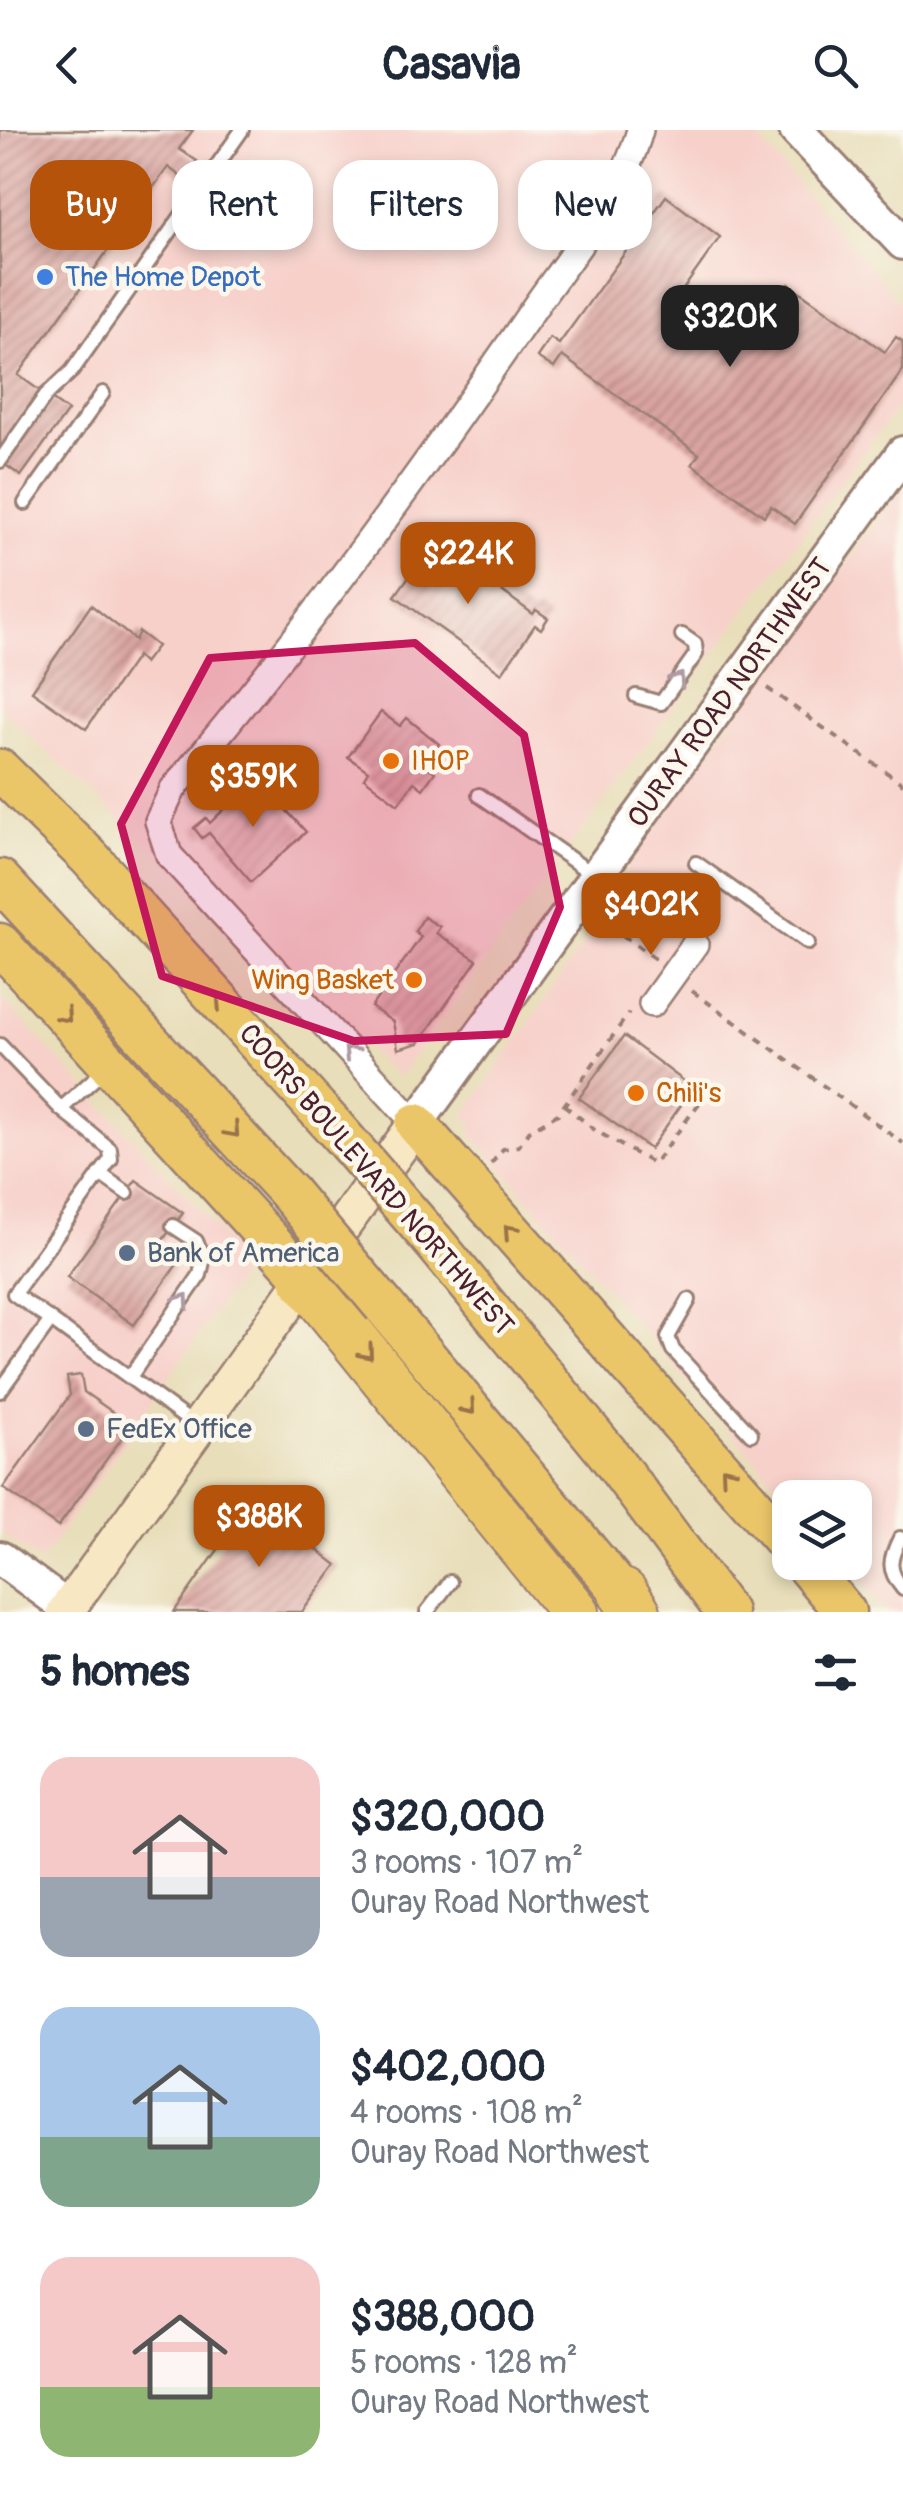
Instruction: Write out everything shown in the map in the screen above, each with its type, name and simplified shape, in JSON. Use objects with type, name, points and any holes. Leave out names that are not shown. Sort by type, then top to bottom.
[{"type":"highway","points":[[304,1278],[575,1612]]},
{"type":"main road","name":"COORS BOULEVARD NORTHWEST","points":[[0,770],[89,857],[434,1242],[606,1451],[726,1612]]},
{"type":"main road","points":[[0,880],[290,1193],[632,1606]]},
{"type":"main road","points":[[0,944],[304,1278]]},
{"type":"main road","name":"OURAY ROAD NORTHWEST","points":[[69,1611],[416,1124]]},
{"type":"main road","points":[[416,1124],[772,1527]]},
{"type":"main road","points":[[606,1451],[755,1612]]},
{"type":"main road","points":[[818,1580],[845,1612]]},
{"type":"street","points":[[416,1124],[169,855],[160,839],[158,821],[173,789],[236,716],[329,596],[499,360],[623,178],[640,130]]},
{"type":"street","points":[[796,130],[903,242]]},
{"type":"street","name":"OURAY ROAD NORTHWEST","points":[[416,1124],[903,453]]},
{"type":"street","points":[[641,1008],[660,969],[695,944]]},
{"type":"street","points":[[0,1558],[69,1611]]},
{"type":"lane","points":[[0,461],[46,395],[72,371],[242,130]]},
{"type":"lane","points":[[24,504],[103,393]]},
{"type":"lane","points":[[636,696],[650,704],[661,703],[696,654],[695,644],[682,635]]},
{"type":"lane","points":[[480,795],[597,877]]},
{"type":"lane","points":[[696,864],[808,943]]},
{"type":"lane","points":[[0,1045],[61,1109],[110,1148],[111,1159],[14,1294]]},
{"type":"lane","points":[[61,1109],[110,1066]]},
{"type":"lane","points":[[100,1174],[127,1193]]},
{"type":"lane","points":[[130,1377],[200,1275],[204,1257],[196,1241],[173,1226]]},
{"type":"lane","points":[[0,1284],[197,1427]]},
{"type":"lane","points":[[689,1300],[668,1337],[674,1350],[751,1434]]},
{"type":"lane","points":[[0,1390],[51,1320]]},
{"type":"lane","points":[[900,1538],[890,1558],[890,1573],[903,1589]]},
{"type":"lane","points":[[427,1612],[450,1582]]},
{"type":"path","points":[[768,688],[903,784]]},
{"type":"path","points":[[610,926],[660,969],[903,1143]]},
{"type":"path","points":[[491,1164],[503,1149],[519,1146],[530,1131],[564,1106],[641,1008]]},
{"type":"path","points":[[564,1106],[596,1131],[654,1164],[709,1090]]},
{"type":"highlighted area","points":[[415,643],[524,735],[560,907],[506,1034],[354,1041],[162,976],[121,824],[210,658]]},
{"type":"shaded area","points":[[0,130],[751,130],[903,306],[903,399],[398,1077],[0,708]]},
{"type":"shaded area","points":[[903,486],[903,1612],[887,1612],[860,1580],[872,1580],[872,1480],[773,1480],[472,1134],[472,1121],[463,1118],[594,929],[641,845]]},
{"type":"shaded area","points":[[0,997],[249,1263],[40,1562],[0,1532]]},
{"type":"building","name":"The Home Depot","points":[[0,130],[193,130],[179,149],[196,160],[172,160],[172,170],[168,167],[152,189],[152,160],[30,160],[30,250],[108,250],[18,375],[68,411],[21,476],[0,461]]},
{"type":"building","points":[[666,196],[720,237],[677,298],[743,345],[789,284],[885,352],[896,337],[903,342],[903,370],[795,524],[771,506],[764,516],[692,464],[699,454],[562,356],[554,368],[537,357],[550,338],[559,344],[627,250],[652,250],[652,215]]},
{"type":"building","points":[[434,541],[533,614],[536,610],[548,618],[541,629],[535,625],[502,673],[395,596]]},
{"type":"building","points":[[91,605],[135,640],[139,632],[157,646],[144,663],[137,656],[86,729],[32,691]]},
{"type":"building","name":"IHOP","points":[[381,712],[400,726],[407,718],[439,744],[425,765],[435,772],[423,789],[414,782],[398,804],[364,778],[368,771],[348,757]]},
{"type":"building","points":[[257,778],[306,832],[251,882],[209,833],[202,838],[194,828],[206,818],[210,823]]},
{"type":"building","points":[[424,917],[440,927],[436,933],[477,960],[419,1043],[398,1049],[393,1022],[371,1007],[421,937],[415,931]]},
{"type":"building","name":"Chili's","points":[[624,1036],[693,1088],[650,1149],[579,1098]]},
{"type":"building","name":"Bank of America","points":[[136,1180],[183,1213],[159,1245],[180,1260],[134,1325],[67,1277]]},
{"type":"building","points":[[81,1375],[84,1392],[131,1425],[58,1527],[3,1488],[70,1395],[67,1377]]},
{"type":"building","points":[[253,1500],[337,1565],[302,1612],[174,1612]]},
{"type":"place","name":"The Home Depot","points":[[45,277]]},
{"type":"place","name":"IHOP","points":[[391,761]]},
{"type":"place","name":"Wing Basket","points":[[414,980]]},
{"type":"place","name":"Chili's","points":[[636,1093]]},
{"type":"place","name":"Bank of America","points":[[127,1253]]},
{"type":"place","name":"FedEx Office","points":[[86,1429]]}]
